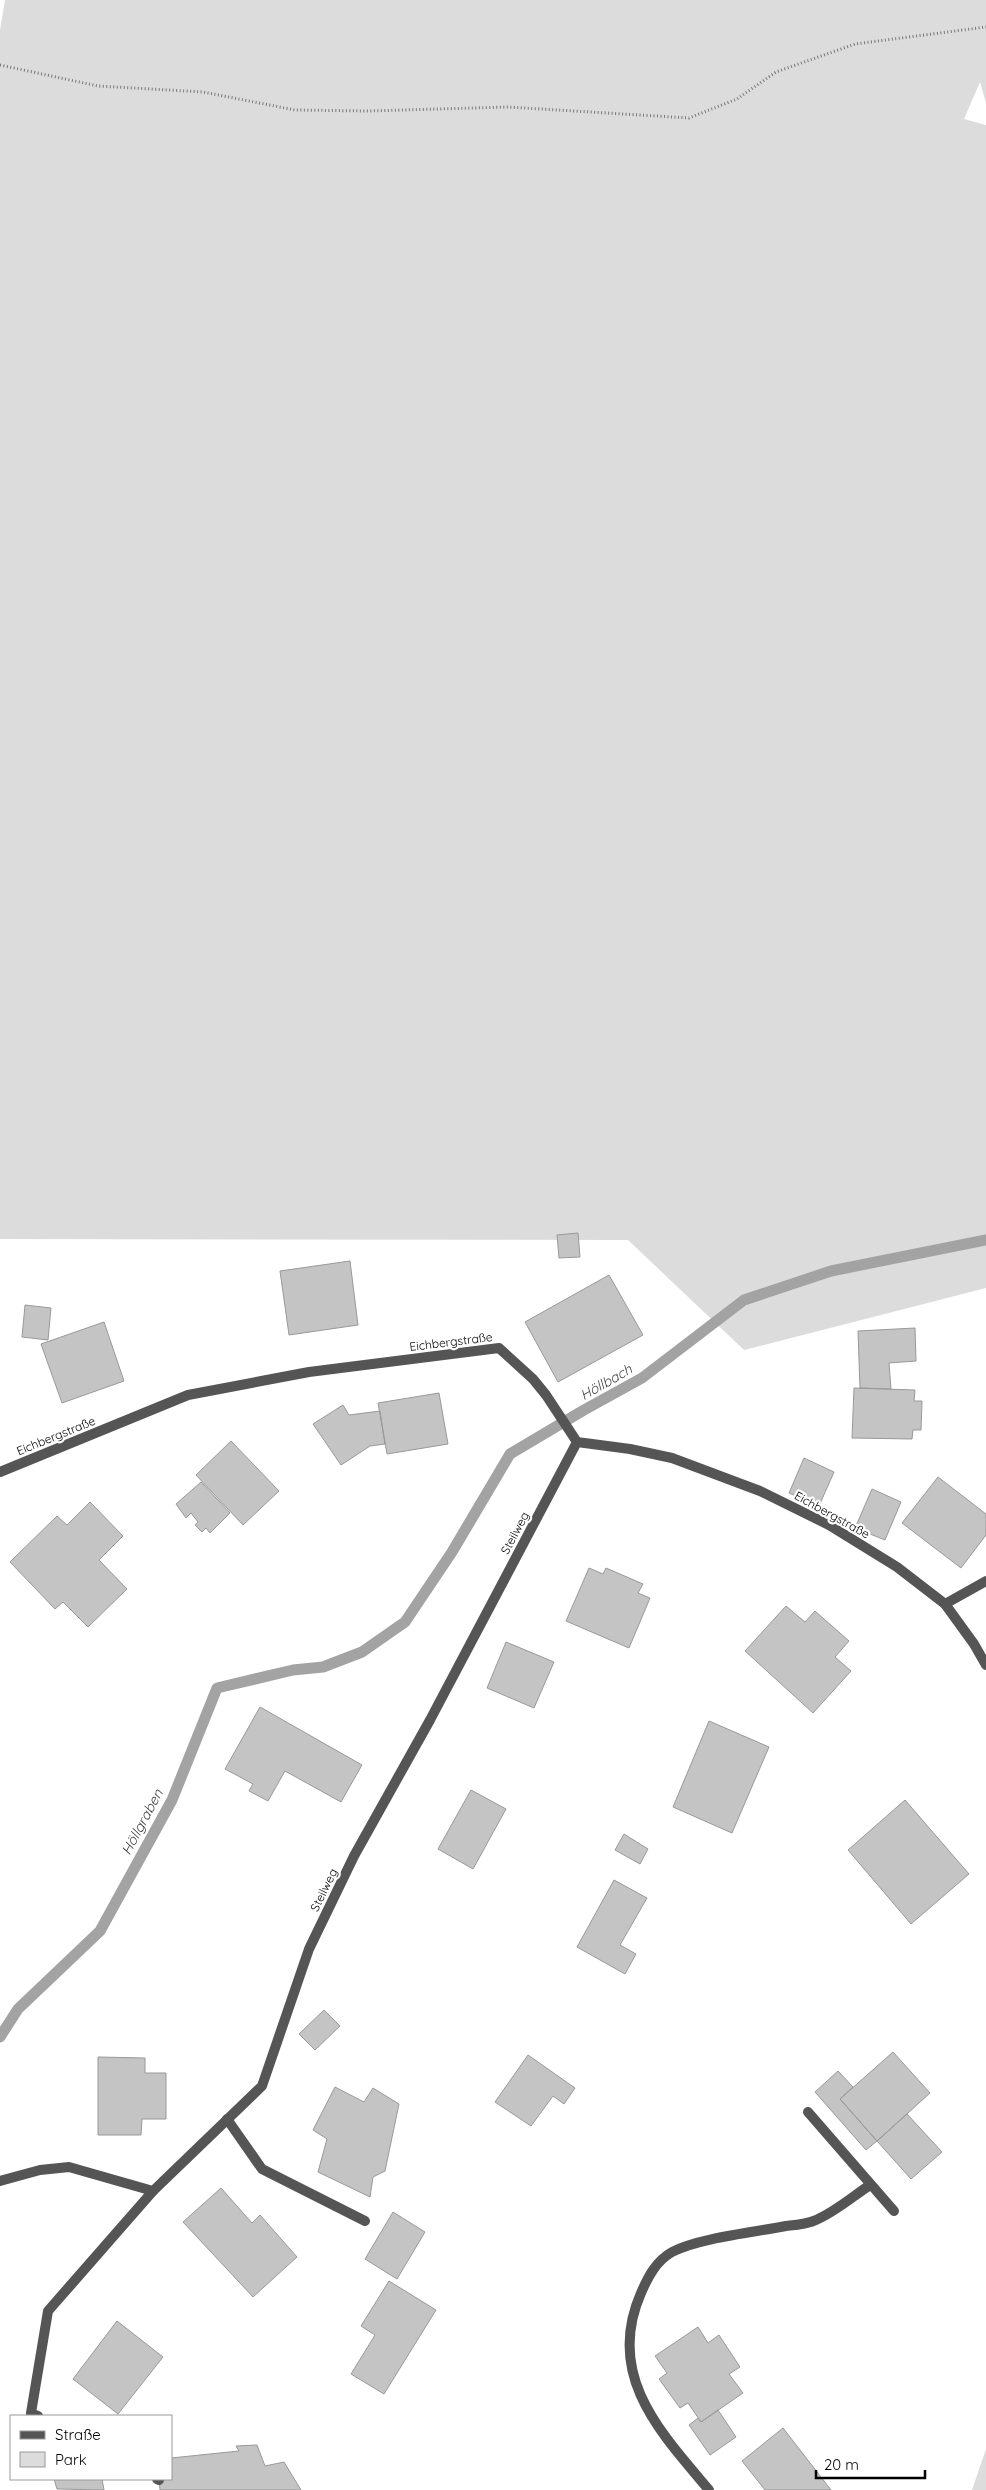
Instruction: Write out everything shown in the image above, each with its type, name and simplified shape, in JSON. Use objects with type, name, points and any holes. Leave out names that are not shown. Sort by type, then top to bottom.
[{"type":"street","name":"Eichbergstraße","points":[[0,1472],[188,1395],[309,1372],[499,1348],[533,1379],[577,1442],[630,1448],[672,1458],[760,1491],[828,1525],[888,1562],[945,1604],[974,1644],[986,1665]]},
{"type":"street","name":"Steilweg","points":[[34,2415],[31,2414],[48,2311],[153,2191],[262,2086],[309,1949],[338,1890],[577,1442]]},
{"type":"street","points":[[945,1604],[986,1582]]},
{"type":"street","points":[[808,2112],[894,2211]]},
{"type":"street","points":[[227,2119],[262,2169],[366,2220]]},
{"type":"street","points":[[0,2181],[40,2170],[69,2167],[153,2191]]},
{"type":"street","points":[[709,2490],[659,2431],[637,2391],[630,2359],[629,2333],[638,2301],[652,2270],[671,2252],[692,2244],[815,2221],[870,2185]]},
{"type":"path","points":[[0,65],[98,86],[203,92],[295,110],[368,111],[508,107],[689,118],[737,99],[776,72],[855,44],[986,27]]},
{"type":"green space","points":[[5,0],[986,0],[986,103],[980,82],[964,119],[986,125],[986,1288],[744,1350],[628,1240],[0,1239],[0,30]]},
{"type":"green space","points":[[986,2449],[986,2490],[972,2490]]},
{"type":"building","points":[[578,1233],[580,1257],[559,1258],[557,1235]]},
{"type":"building","points":[[350,1261],[358,1325],[289,1335],[280,1271]]},
{"type":"building","points":[[609,1275],[643,1335],[558,1382],[525,1322]]},
{"type":"building","points":[[25,1305],[51,1308],[48,1340],[22,1337]]},
{"type":"building","points":[[104,1322],[124,1381],[62,1403],[41,1344]]},
{"type":"building","points":[[915,1328],[916,1361],[889,1363],[891,1389],[860,1388],[858,1331]]},
{"type":"building","points":[[854,1388],[915,1390],[914,1401],[922,1401],[921,1430],[913,1430],[912,1439],[852,1438]]},
{"type":"building","points":[[439,1393],[448,1444],[387,1454],[378,1403]]},
{"type":"building","points":[[343,1405],[349,1415],[380,1411],[385,1444],[370,1446],[341,1465],[313,1424]]},
{"type":"building","points":[[231,1441],[279,1491],[243,1525],[196,1475]]},
{"type":"building","points":[[804,1458],[834,1472],[819,1506],[789,1493]]},
{"type":"building","points":[[938,1477],[986,1514],[986,1535],[961,1568],[902,1523]]},
{"type":"building","points":[[201,1482],[230,1513],[210,1533],[206,1528],[202,1532],[195,1525],[198,1522],[191,1513],[186,1518],[176,1504]]},
{"type":"building","points":[[872,1489],[901,1502],[885,1540],[855,1528]]},
{"type":"building","points":[[90,1502],[123,1536],[99,1560],[127,1589],[88,1627],[63,1602],[55,1609],[10,1562],[57,1516],[67,1525]]},
{"type":"building","points":[[589,1568],[603,1574],[606,1568],[643,1584],[638,1593],[650,1598],[629,1648],[566,1621]]},
{"type":"building","points":[[786,1606],[805,1622],[815,1611],[849,1641],[835,1657],[851,1671],[813,1713],[745,1651]]},
{"type":"building","points":[[506,1642],[554,1662],[534,1708],[487,1688]]},
{"type":"building","points":[[260,1707],[362,1765],[341,1802],[285,1771],[268,1801],[249,1791],[253,1784],[225,1769]]},
{"type":"building","points":[[709,1721],[769,1747],[732,1833],[673,1807]]},
{"type":"building","points":[[471,1790],[506,1809],[473,1869],[438,1849]]},
{"type":"building","points":[[905,1800],[969,1874],[911,1924],[848,1850]]},
{"type":"building","points":[[624,1834],[648,1849],[640,1864],[615,1850]]},
{"type":"building","points":[[614,1880],[647,1898],[620,1945],[636,1954],[625,1974],[577,1947]]},
{"type":"building","points":[[324,2010],[340,2026],[315,2050],[299,2034]]},
{"type":"building","points":[[893,2052],[930,2093],[877,2141],[840,2099]]},
{"type":"building","points":[[528,2055],[575,2088],[564,2104],[553,2096],[531,2126],[495,2102]]},
{"type":"building","points":[[98,2057],[145,2058],[145,2073],[166,2073],[166,2119],[142,2119],[141,2135],[98,2135]]},
{"type":"building","points":[[838,2071],[853,2087],[840,2099],[877,2141],[866,2150],[815,2092]]},
{"type":"building","points":[[335,2087],[364,2102],[373,2088],[399,2104],[385,2171],[373,2177],[370,2197],[318,2172],[327,2139],[313,2130]]},
{"type":"building","points":[[907,2114],[942,2152],[911,2179],[877,2141]]},
{"type":"building","points":[[221,2188],[252,2223],[260,2215],[297,2257],[253,2297],[183,2222]]},
{"type":"building","points":[[393,2212],[425,2232],[397,2279],[365,2259]]},
{"type":"building","points":[[389,2281],[436,2310],[384,2394],[351,2374],[375,2335],[361,2326]]},
{"type":"building","points":[[117,2321],[163,2357],[118,2414],[73,2379]]},
{"type":"building","points":[[698,2327],[708,2343],[719,2335],[740,2367],[729,2374],[743,2393],[701,2422],[688,2403],[680,2408],[659,2379],[667,2373],[655,2356]]},
{"type":"building","points":[[718,2410],[736,2437],[710,2455],[689,2425],[698,2418],[701,2422]]},
{"type":"building","points":[[783,2428],[831,2490],[765,2490],[742,2461]]},
{"type":"building","points":[[257,2445],[265,2466],[284,2462],[301,2490],[160,2490],[159,2480],[172,2480],[172,2458],[239,2451],[236,2446]]},
{"type":"building","points":[[54,2480],[102,2480],[104,2490],[57,2489]]},
{"type":"waterway","name":"Höllbach","points":[[0,2037],[18,2009],[100,1931],[172,1800],[217,1688],[293,1670],[323,1667],[362,1652],[405,1622],[452,1552],[510,1454],[642,1378],[744,1300],[831,1271],[986,1240]]},
{"type":"water label","name":"Höllgraben","points":[[142,1822]]}]
